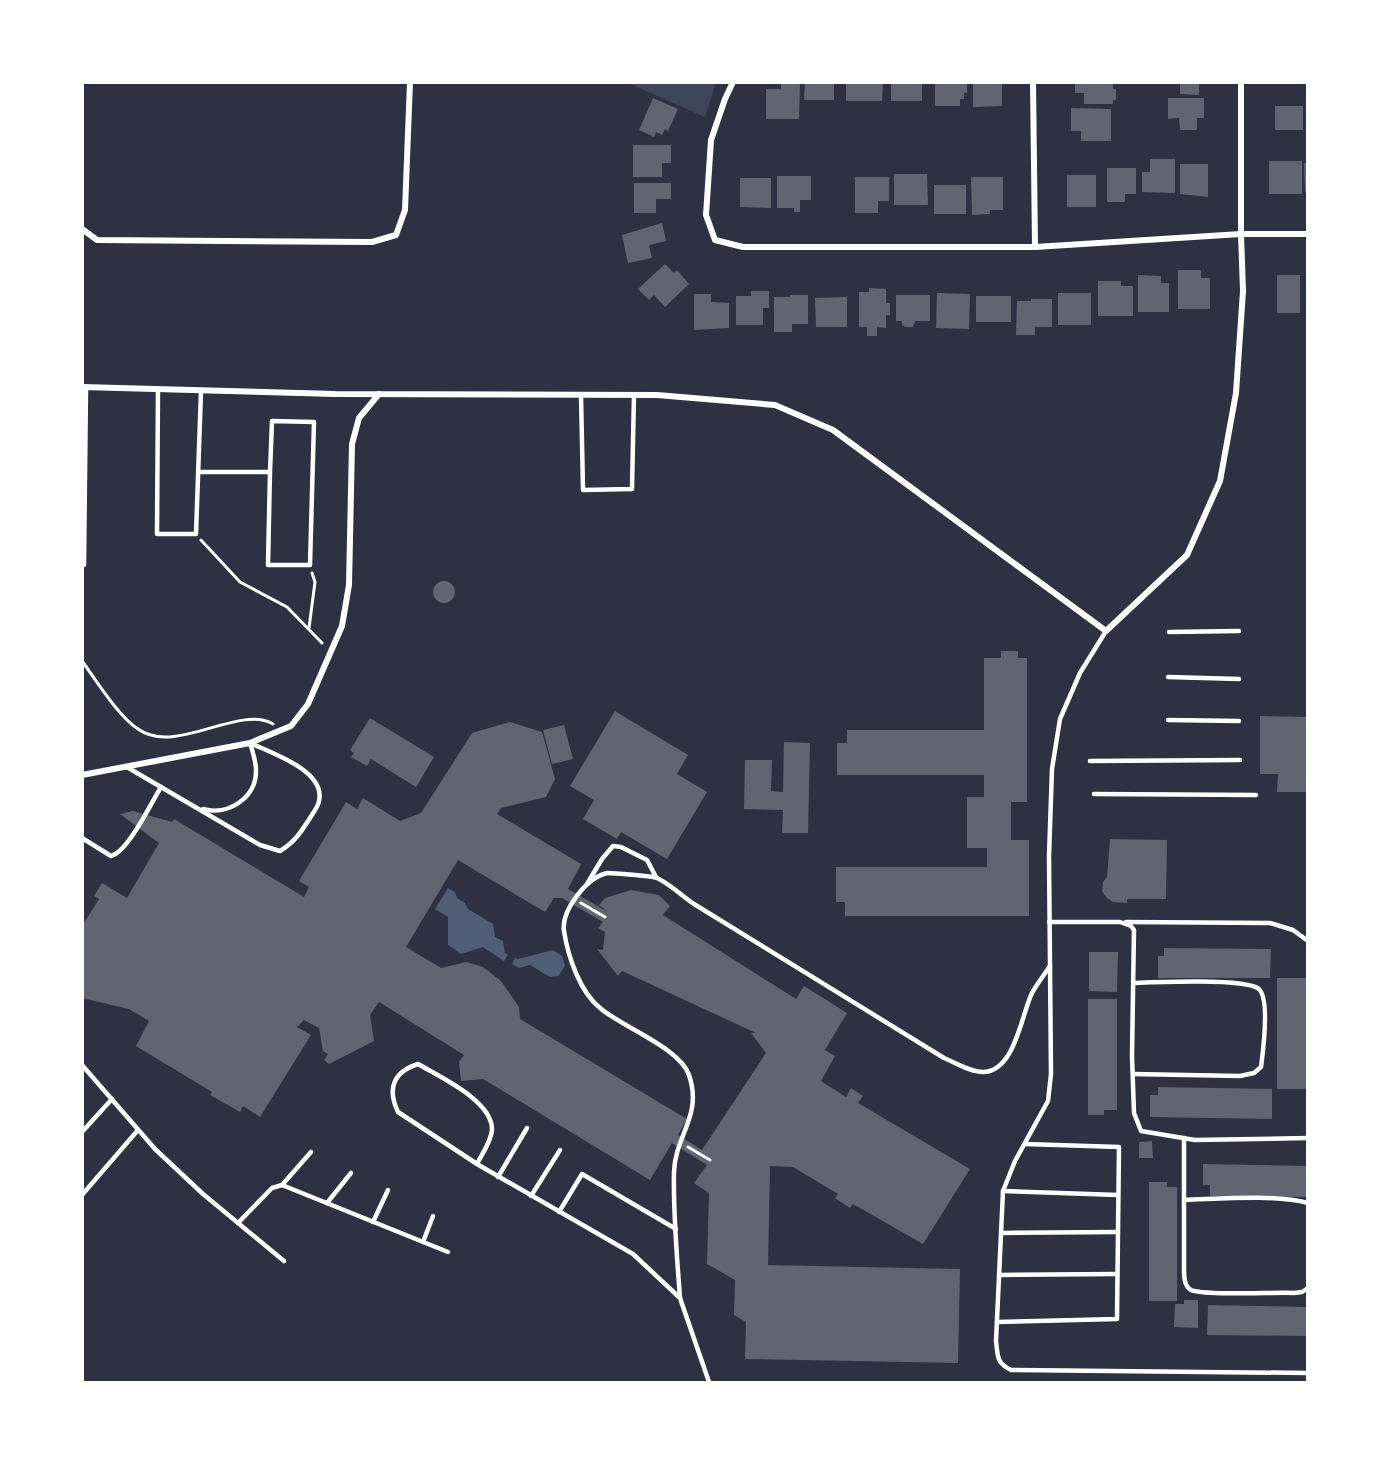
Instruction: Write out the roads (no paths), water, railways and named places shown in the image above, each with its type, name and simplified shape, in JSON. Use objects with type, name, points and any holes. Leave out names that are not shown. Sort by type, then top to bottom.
[{"type":"street","points":[[82,229],[97,240],[372,242],[396,235],[405,210],[410,82]]},
{"type":"street","points":[[733,82],[711,140],[706,214],[715,240],[743,247],[1035,247],[1241,234],[1308,234]]},
{"type":"street","points":[[1033,82],[1035,247]]},
{"type":"street","points":[[84,387],[379,394],[657,395],[775,405],[833,430],[1106,631],[1187,555],[1220,481],[1236,393],[1243,291],[1241,82]]},
{"type":"street","points":[[82,775],[250,743],[291,726],[308,704],[342,626],[348,585],[352,444],[359,418],[379,394]]},
{"type":"lane","points":[[82,565],[84,565],[84,387]]},
{"type":"lane","points":[[158,389],[157,534],[196,534],[201,391]]},
{"type":"lane","points":[[581,395],[583,490],[632,489],[634,395]]},
{"type":"lane","points":[[272,421],[314,422],[310,566],[268,565],[270,472],[272,421]]},
{"type":"lane","points":[[198,472],[270,472]]},
{"type":"lane","points":[[1106,631],[1080,674],[1060,719],[1052,769],[1049,856],[1051,1074],[1048,1101],[1003,1191],[997,1322],[999,1361],[1002,1366],[1011,1370],[1308,1373]]},
{"type":"lane","points":[[1169,632],[1239,631]]},
{"type":"lane","points":[[1168,677],[1239,679]]},
{"type":"lane","points":[[1168,720],[1239,721]]},
{"type":"lane","points":[[195,807],[213,812],[230,809],[242,802],[253,787],[256,772],[250,743]]},
{"type":"lane","points":[[125,766],[260,845],[280,851],[293,844],[319,802],[318,785],[304,769],[250,743]]},
{"type":"lane","points":[[1090,761],[1240,760]]},
{"type":"lane","points":[[82,838],[111,856],[117,854],[128,842],[161,787]]},
{"type":"lane","points":[[1095,794],[1256,795]]},
{"type":"lane","points":[[584,889],[602,859],[613,846],[621,847],[647,861],[656,877],[694,904],[944,1058],[974,1071],[992,1070],[1002,1064],[1011,1052],[1032,993],[1050,966]]},
{"type":"lane","points":[[656,877],[607,873],[591,882],[571,904],[564,919],[564,930],[570,954],[584,988],[599,1008],[669,1051],[689,1073],[693,1089],[693,1107],[689,1124],[680,1143],[674,1169],[680,1298],[709,1383]]},
{"type":"lane","points":[[1049,922],[1270,923],[1293,930],[1308,941]]},
{"type":"lane","points":[[1120,922],[1131,926],[1134,930],[1134,1113],[1141,1131],[1184,1138],[1308,1138]]},
{"type":"lane","points":[[1133,1074],[1240,1076],[1254,1073],[1261,1067],[1264,1021],[1263,998],[1259,989],[1249,984],[1135,983]]},
{"type":"lane","points":[[477,1164],[487,1146],[492,1130],[489,1116],[480,1102],[418,1064],[408,1067],[398,1075],[392,1088],[392,1100],[398,1112],[477,1164],[498,1177],[633,1254],[680,1298]]},
{"type":"lane","points":[[82,1065],[163,1157],[284,1261]]},
{"type":"lane","points":[[82,1132],[112,1099]]},
{"type":"lane","points":[[498,1177],[527,1128]]},
{"type":"lane","points":[[82,1195],[138,1130]]},
{"type":"lane","points":[[1184,1138],[1184,1269],[1185,1281],[1192,1290],[1294,1293],[1308,1288]]},
{"type":"lane","points":[[997,1322],[1117,1319],[1119,1147],[1025,1144]]},
{"type":"lane","points":[[531,1196],[560,1150]]},
{"type":"lane","points":[[238,1223],[272,1188],[282,1185],[311,1152]]},
{"type":"lane","points":[[327,1203],[351,1173]]},
{"type":"lane","points":[[559,1212],[582,1174],[676,1229]]},
{"type":"lane","points":[[282,1185],[448,1252]]},
{"type":"lane","points":[[373,1222],[388,1190]]},
{"type":"lane","points":[[1003,1191],[1118,1195]]},
{"type":"lane","points":[[1184,1200],[1257,1199],[1308,1203]]},
{"type":"lane","points":[[423,1242],[433,1216]]},
{"type":"lane","points":[[1001,1233],[1118,1232]]},
{"type":"lane","points":[[999,1275],[1117,1275]]}]
